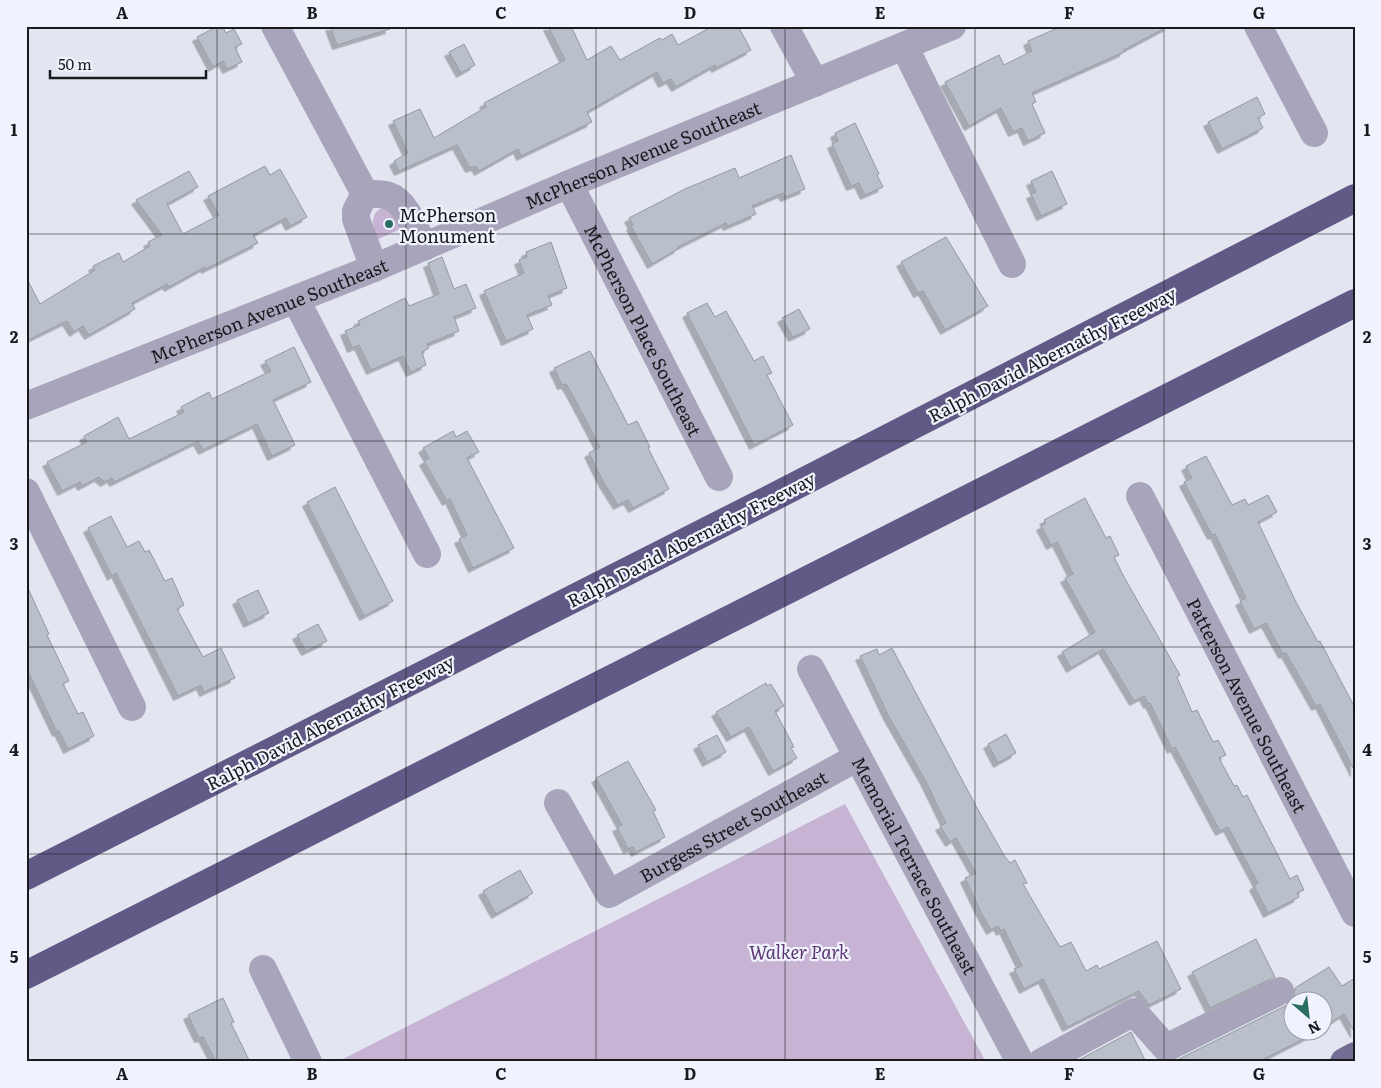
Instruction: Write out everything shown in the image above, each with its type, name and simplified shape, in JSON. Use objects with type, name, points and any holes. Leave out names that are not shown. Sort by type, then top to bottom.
[{"type":"highway","name":"Ralph David Abernathy Freeway","points":[[26,876],[738,515],[1355,198]]},
{"type":"highway","points":[[26,975],[1355,303]]},
{"type":"highway","points":[[26,992],[187,894]]},
{"type":"main road","points":[[1344,1062],[1355,1056]]},
{"type":"street","points":[[275,26],[365,194]]},
{"type":"street","points":[[784,26],[815,83]]},
{"type":"street","name":"McPherson Avenue Southeast","points":[[26,406],[374,268],[569,184],[952,26]]},
{"type":"street","points":[[1258,26],[1314,133]]},
{"type":"street","points":[[904,46],[1012,264]]},
{"type":"street","name":"McPherson Place Southeast","points":[[569,184],[719,477]]},
{"type":"street","points":[[365,194],[390,196],[397,202],[405,211],[424,247]]},
{"type":"street","points":[[365,194],[356,211],[356,219],[374,268]]},
{"type":"street","points":[[296,300],[427,554]]},
{"type":"street","points":[[26,492],[132,707]]},
{"type":"street","name":"Patterson Avenue Southeast","points":[[1140,496],[1355,913]]},
{"type":"street","name":"Memorial Terrace Southeast","points":[[811,669],[1020,1062]]},
{"type":"street","name":"Burgess Street Southeast","points":[[558,803],[609,894],[858,757]]},
{"type":"street","points":[[263,970],[308,1062]]},
{"type":"street","points":[[1042,1062],[1134,1012],[1166,1048],[1280,991]]},
{"type":"green space","points":[[383,207],[408,226],[376,240],[373,221],[376,213]]},
{"type":"green space","name":"Walker Park","points":[[845,804],[986,1062],[337,1062]]},
{"type":"building","points":[[218,26],[222,26],[226,33],[234,29],[242,44],[235,47],[242,62],[227,69],[223,61],[213,67],[197,37]]},
{"type":"building","points":[[330,26],[389,26],[390,29],[337,45]]},
{"type":"building","points":[[548,26],[571,26],[587,60],[611,46],[620,60],[660,38],[662,40],[672,34],[678,45],[713,26],[738,26],[751,50],[716,68],[715,65],[676,87],[671,79],[663,83],[657,72],[587,112],[592,122],[521,156],[518,149],[479,171],[476,166],[470,168],[457,145],[399,171],[394,161],[408,153],[393,121],[420,109],[434,138],[486,107],[484,103],[565,60]]},
{"type":"building","points":[[1062,26],[1169,26],[1124,50],[1124,52],[1032,93],[1036,102],[1032,104],[1045,133],[1028,141],[1022,128],[1013,132],[1001,108],[969,126],[945,82],[999,55],[1004,65],[1032,51],[1028,41]]},
{"type":"building","points":[[464,44],[475,65],[461,73],[449,52]]},
{"type":"building","points":[[1257,97],[1265,114],[1258,118],[1263,128],[1222,149],[1208,122]]},
{"type":"building","points":[[855,123],[879,174],[877,175],[883,187],[865,195],[859,183],[851,186],[832,144],[838,141],[835,133]]},
{"type":"building","points":[[791,155],[805,189],[785,197],[783,193],[752,206],[756,214],[728,226],[726,223],[678,247],[652,264],[631,226],[633,225],[629,218],[685,189],[735,168],[739,178]]},
{"type":"building","points":[[265,166],[270,175],[280,169],[307,217],[290,226],[286,218],[253,235],[258,243],[206,269],[205,267],[169,287],[167,284],[132,303],[135,309],[89,335],[83,326],[74,332],[67,321],[26,341],[26,277],[40,304],[95,270],[93,266],[119,253],[123,262],[150,246],[148,242],[162,235],[136,200],[189,171],[198,187],[167,204],[183,234],[219,215],[208,196]]},
{"type":"building","points":[[1052,171],[1067,204],[1041,216],[1031,194],[1036,192],[1031,181]]},
{"type":"building","points":[[946,237],[988,306],[945,330],[923,291],[918,293],[901,262]]},
{"type":"building","points":[[551,242],[567,288],[548,296],[552,305],[527,315],[533,329],[506,341],[484,291],[524,273],[519,260],[527,257],[526,252]]},
{"type":"building","points":[[442,257],[454,289],[466,284],[476,308],[454,317],[459,331],[427,344],[429,348],[422,352],[426,365],[411,372],[403,356],[371,370],[359,345],[352,348],[345,331],[360,325],[358,321],[405,298],[409,306],[439,294],[428,263]]},
{"type":"building","points":[[707,303],[715,317],[726,311],[754,361],[763,356],[772,373],[767,375],[793,425],[754,445],[687,313]]},
{"type":"building","points":[[799,309],[810,329],[793,337],[782,318]]},
{"type":"building","points":[[294,347],[311,382],[273,400],[295,445],[272,456],[257,424],[203,450],[198,441],[114,482],[112,478],[105,482],[99,477],[82,486],[80,482],[62,491],[47,462],[87,442],[84,436],[118,417],[129,439],[184,412],[181,407],[209,392],[212,399],[271,371],[265,361]]},
{"type":"building","points":[[590,351],[628,425],[637,421],[650,447],[648,448],[669,489],[633,508],[628,500],[618,505],[604,483],[589,453],[600,447],[571,392],[566,384],[562,385],[554,368]]},
{"type":"building","points":[[453,431],[456,437],[467,431],[479,452],[467,458],[514,548],[473,568],[459,539],[467,535],[450,499],[447,501],[424,461],[429,458],[423,448]]},
{"type":"building","points":[[1206,456],[1232,505],[1245,499],[1248,505],[1268,495],[1277,512],[1258,522],[1296,602],[1318,642],[1320,641],[1355,708],[1355,772],[1320,704],[1316,706],[1286,653],[1283,654],[1266,623],[1254,629],[1240,601],[1246,598],[1215,534],[1212,535],[1184,482],[1192,478],[1186,466]]},
{"type":"building","points":[[335,487],[393,601],[364,616],[307,502]]},
{"type":"building","points":[[1085,498],[1106,538],[1110,536],[1119,555],[1114,557],[1124,577],[1180,675],[1177,677],[1192,712],[1197,710],[1213,742],[1218,740],[1226,755],[1219,758],[1234,786],[1237,785],[1243,797],[1247,795],[1290,879],[1297,875],[1304,890],[1297,893],[1299,897],[1268,913],[1254,886],[1258,883],[1228,827],[1220,831],[1175,747],[1172,749],[1150,703],[1148,704],[1144,696],[1134,701],[1103,649],[1071,668],[1062,652],[1095,632],[1065,578],[1073,574],[1057,542],[1051,545],[1041,526],[1046,523],[1044,520]]},
{"type":"building","points":[[111,516],[127,547],[139,541],[145,552],[149,550],[165,581],[172,578],[184,605],[177,609],[203,657],[221,648],[235,678],[204,692],[201,685],[178,696],[116,573],[112,576],[88,528]]},
{"type":"building","points":[[26,584],[69,681],[63,684],[78,714],[83,712],[94,736],[68,749],[59,731],[57,732],[26,667]]},
{"type":"building","points":[[258,590],[269,613],[248,623],[237,600]]},
{"type":"building","points":[[318,624],[327,641],[306,651],[297,635]]},
{"type":"building","points":[[892,648],[976,806],[1005,857],[1010,863],[1015,860],[1027,883],[1023,884],[1060,947],[1071,942],[1086,971],[1097,965],[1099,969],[1157,941],[1181,989],[1149,1005],[1139,991],[1067,1027],[1043,979],[1024,989],[1014,969],[1022,966],[1004,929],[1001,931],[998,926],[991,930],[981,912],[965,878],[976,873],[956,838],[950,842],[940,826],[946,823],[925,780],[888,715],[860,656],[877,649],[879,655]]},
{"type":"building","points":[[766,683],[767,686],[771,684],[784,706],[775,711],[794,747],[791,748],[797,758],[773,771],[749,727],[731,737],[716,712]]},
{"type":"building","points":[[1006,734],[1016,753],[998,763],[988,744]]},
{"type":"building","points":[[717,735],[726,752],[707,762],[698,745]]},
{"type":"building","points":[[628,761],[656,810],[653,811],[665,837],[636,852],[633,847],[628,849],[617,827],[622,825],[596,778]]},
{"type":"building","points":[[520,870],[533,893],[496,914],[483,891]]},
{"type":"building","points":[[1256,939],[1275,977],[1210,1008],[1192,972]]},
{"type":"building","points":[[1329,967],[1342,986],[1355,978],[1355,1033],[1344,1014],[1334,1020],[1334,990],[1295,990]]},
{"type":"building","points":[[223,998],[234,1022],[231,1023],[250,1062],[216,1062],[203,1037],[199,1038],[188,1015]]},
{"type":"building","points":[[1284,1006],[1284,1040],[1301,1040],[1258,1062],[1173,1062]]},
{"type":"building","points":[[1131,1032],[1146,1062],[1075,1062]]},
{"type":"place","name":"McPherson Monument","points":[[389,224]]}]
